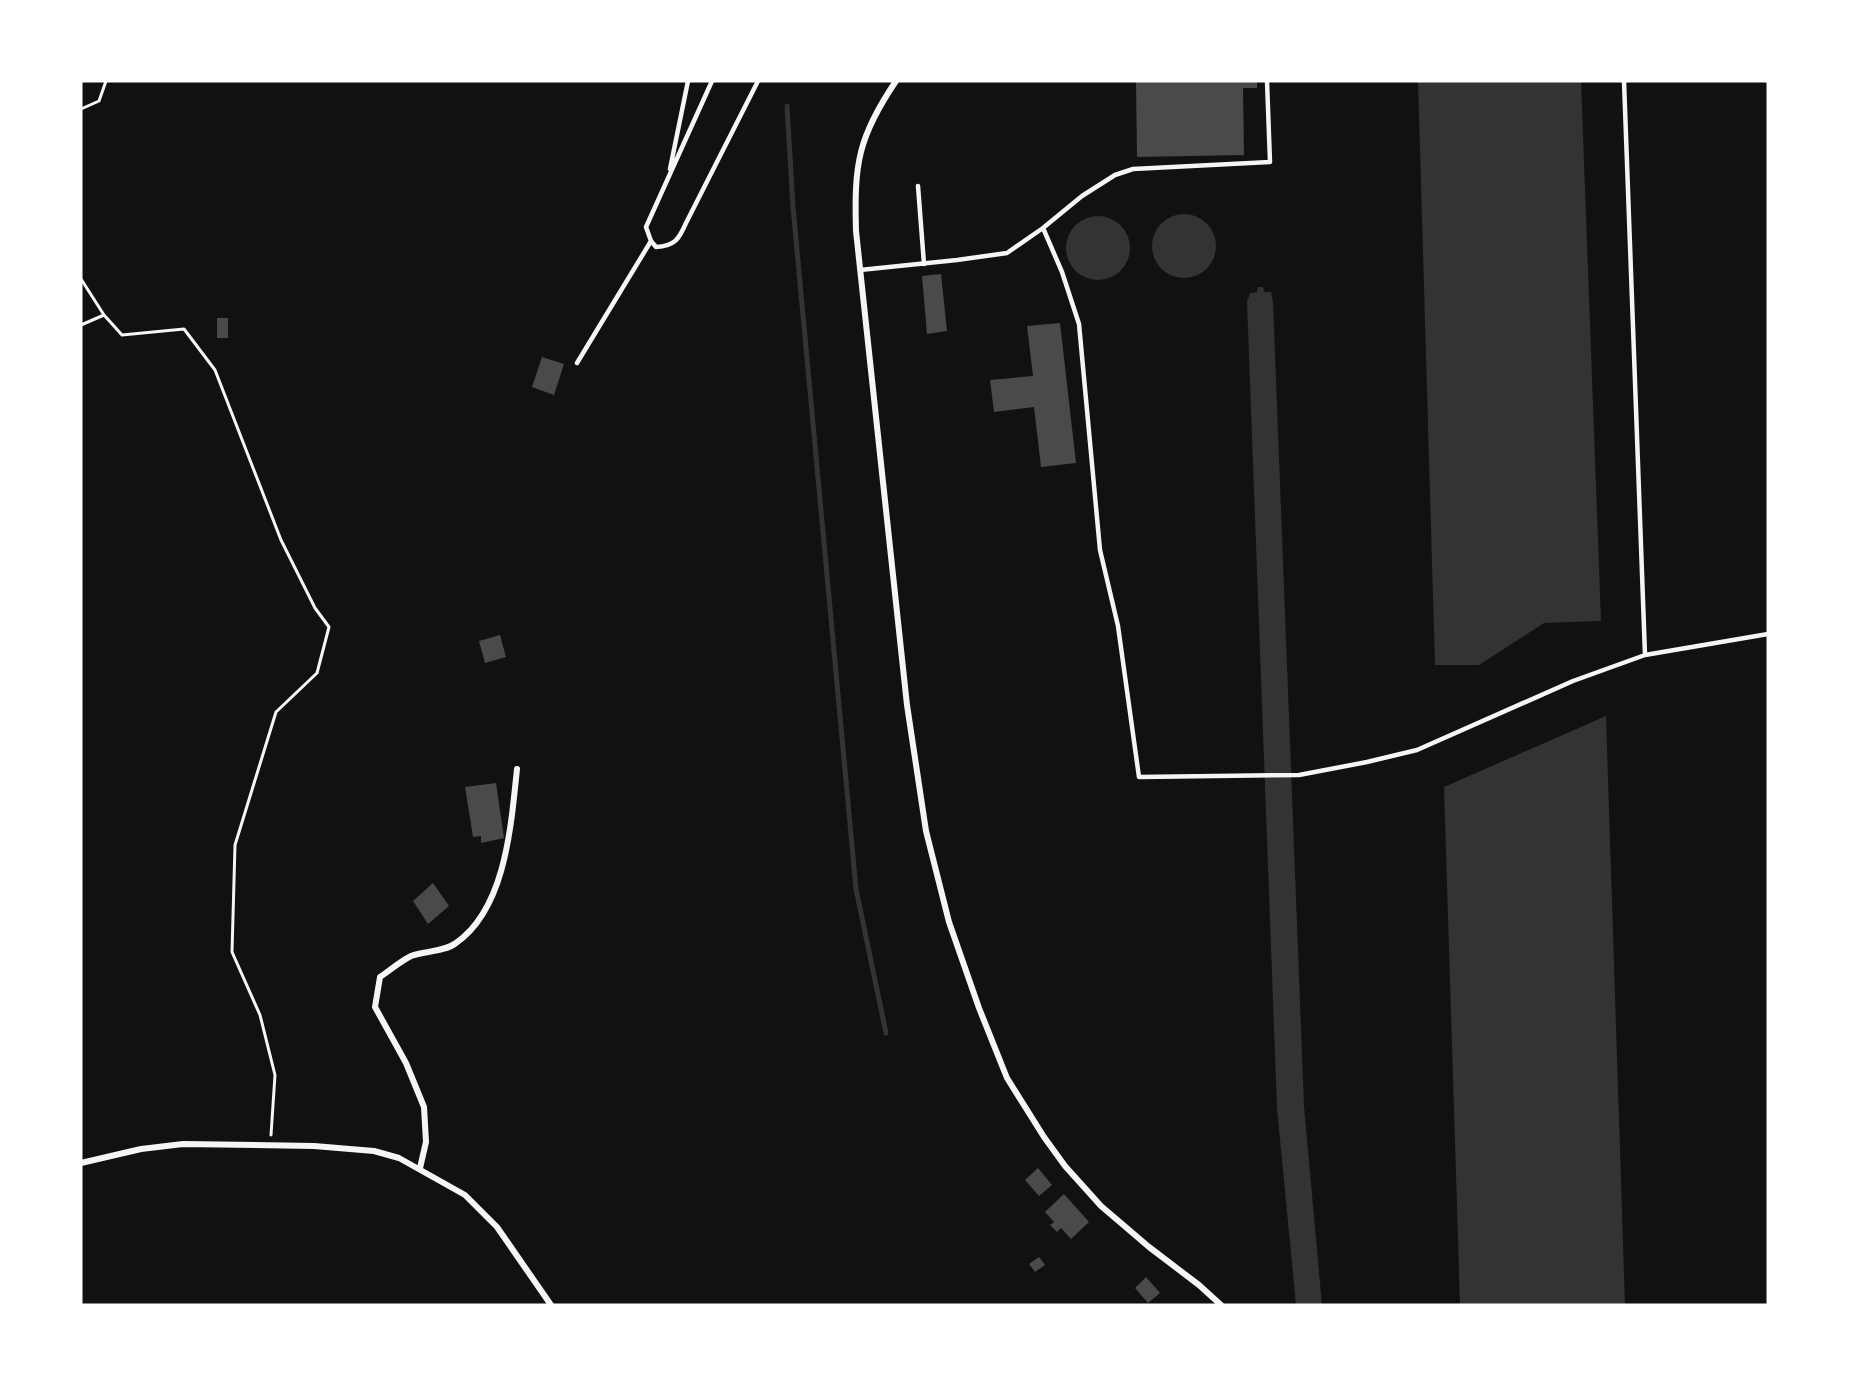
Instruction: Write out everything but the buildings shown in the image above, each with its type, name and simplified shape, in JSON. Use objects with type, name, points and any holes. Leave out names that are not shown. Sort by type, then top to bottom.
[{"type":"street","points":[[896,81],[876,112],[862,144],[857,163],[855,193],[860,270],[907,705],[926,831],[935,873],[979,1008],[1007,1078],[1029,1114],[1065,1166],[1101,1206],[1221,1305]]},
{"type":"street","points":[[420,1168],[426,1142],[424,1107],[406,1063],[375,1007],[380,976],[411,956],[454,945],[472,929],[490,900],[503,863],[510,831],[517,769]]},
{"type":"street","points":[[81,1163],[141,1149],[183,1144],[314,1146],[374,1151],[399,1158],[465,1195],[497,1227],[551,1305]]},
{"type":"lane","points":[[668,179],[688,81]]},
{"type":"lane","points":[[712,81],[646,227],[651,241],[656,246],[668,246],[680,237],[758,81]]},
{"type":"lane","points":[[860,270],[1007,253],[1043,228],[1082,196],[1115,175],[1133,169],[1270,162],[1267,81]]},
{"type":"lane","points":[[1624,81],[1645,655]]},
{"type":"lane","points":[[918,186],[924,264]]},
{"type":"lane","points":[[1043,228],[1062,272],[1079,324],[1100,550],[1118,627],[1139,777],[1299,775],[1367,762],[1417,750],[1573,681],[1645,655],[1768,634]]},
{"type":"lane","points":[[577,363],[651,241]]},
{"type":"path","points":[[81,109],[99,101],[106,81]]},
{"type":"path","points":[[81,279],[104,315],[122,335],[184,329],[215,370],[281,540],[315,608],[329,627],[317,673],[276,712],[235,845],[232,952],[260,1015],[275,1075],[270,1144]]},
{"type":"path","points":[[81,325],[104,315]]},
{"type":"shaded area","points":[[1418,81],[1581,81],[1601,621],[1544,623],[1479,665],[1435,665]]},
{"type":"shaded area","points":[[1184,214],[1196,216],[1207,223],[1214,234],[1216,246],[1214,258],[1207,269],[1196,276],[1184,278],[1172,276],[1161,269],[1154,258],[1152,246],[1154,234],[1161,223],[1172,216]]},
{"type":"shaded area","points":[[1098,216],[1110,218],[1121,225],[1128,236],[1130,248],[1128,260],[1121,271],[1110,278],[1098,280],[1086,278],[1075,271],[1068,260],[1066,248],[1068,236],[1075,225],[1086,218]]},
{"type":"shaded area","points":[[1258,287],[1263,287],[1264,292],[1271,292],[1273,302],[1304,1106],[1322,1305],[1296,1305],[1277,1108],[1247,302],[1250,293],[1257,292]]},
{"type":"shaded area","points":[[1606,716],[1625,1305],[1460,1305],[1444,787]]},
{"type":"waterway","points":[[787,106],[793,207],[856,889],[886,1033]]}]
